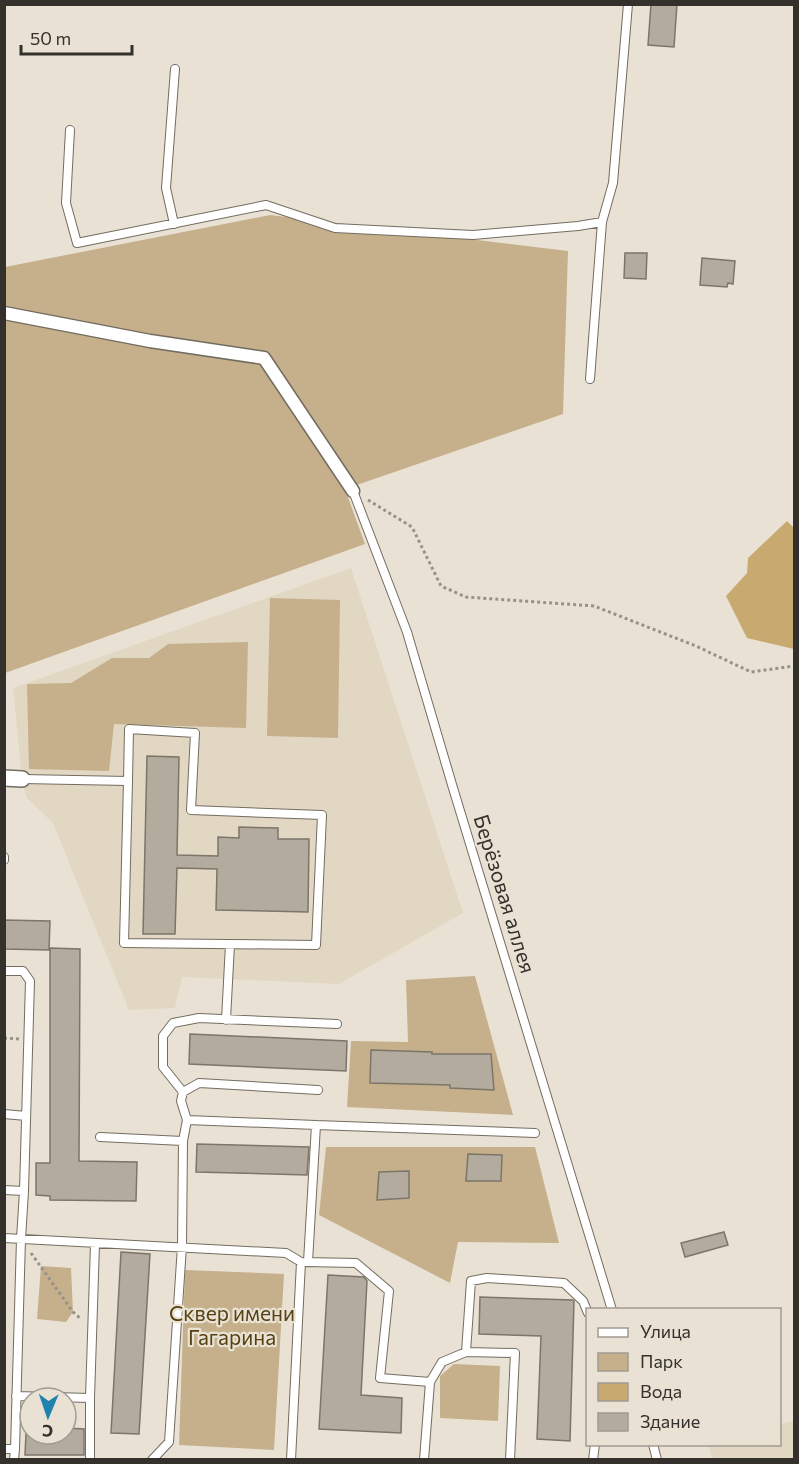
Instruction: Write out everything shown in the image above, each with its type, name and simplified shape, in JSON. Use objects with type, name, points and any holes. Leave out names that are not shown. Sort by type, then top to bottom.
[{"type":"street","points":[[4,313],[150,341],[264,358],[353,491]]},
{"type":"street","points":[[4,778],[22,779]]},
{"type":"lane","points":[[590,379],[602,222],[613,183],[628,4]]},
{"type":"lane","points":[[174,224],[165,188],[175,69]]},
{"type":"lane","points":[[70,129],[66,203],[77,243],[266,206],[335,228],[473,235],[602,222]]},
{"type":"lane","name":"Берёзовая аллея","points":[[353,491],[407,632],[611,1308]]},
{"type":"lane","points":[[129,729],[195,734],[191,810],[322,815],[316,945],[124,943],[128,781],[129,729]]},
{"type":"lane","points":[[22,779],[128,781]]},
{"type":"lane","points":[[226,1020],[230,944]]},
{"type":"lane","points":[[4,971],[23,971],[30,981],[14,1460]]},
{"type":"lane","points":[[183,1092],[163,1067],[163,1036],[173,1023],[199,1018],[337,1024]]},
{"type":"lane","points":[[152,1460],[169,1442],[182,1246],[183,1141],[187,1120],[181,1101],[183,1092],[199,1083],[318,1090]]},
{"type":"lane","points":[[4,1114],[26,1116]]},
{"type":"lane","points":[[187,1120],[535,1133]]},
{"type":"lane","points":[[291,1460],[316,1125]]},
{"type":"lane","points":[[99,1137],[183,1141]]},
{"type":"lane","points":[[4,1190],[24,1191]]},
{"type":"lane","points":[[4,1238],[286,1252],[305,1262],[356,1263],[389,1291],[380,1378],[430,1382]]},
{"type":"lane","points":[[90,1460],[95,1244]]},
{"type":"lane","points":[[466,1352],[471,1281],[487,1278],[564,1283],[583,1301],[586,1308]]},
{"type":"lane","points":[[424,1460],[430,1382],[442,1362],[466,1352],[515,1353],[510,1460]]},
{"type":"lane","points":[[16,1396],[90,1398]]},
{"type":"lane","points":[[4,1449],[15,1449]]},
{"type":"path","points":[[353,491],[412,528],[441,586],[466,597],[594,606],[696,646],[751,672],[795,666]]},
{"type":"path","points":[[21,1239],[73,1312],[93,1330]]},
{"type":"shaded area","points":[[351,568],[463,913],[339,984],[182,977],[175,1008],[129,1010],[53,823],[26,797],[22,779],[13,688]]},
{"type":"shaded area","points":[[794,1421],[794,1459],[712,1459],[709,1446],[781,1446],[781,1424]]},
{"type":"green space","points":[[270,215],[568,251],[563,414],[345,489],[365,544],[5,673],[5,267]]},
{"type":"green space","points":[[270,598],[340,600],[338,738],[267,736]]},
{"type":"green space","points":[[248,642],[246,728],[114,724],[109,771],[29,769],[27,684],[71,683],[112,658],[149,658],[168,644]]},
{"type":"green space","points":[[475,976],[513,1115],[347,1107],[351,1041],[408,1042],[406,980]]},
{"type":"green space","points":[[326,1147],[535,1147],[559,1243],[458,1242],[450,1283],[319,1215]]},
{"type":"green space","points":[[41,1266],[71,1268],[73,1312],[66,1322],[37,1319]]},
{"type":"green space","name":"Сквер имени Гагарина","points":[[185,1270],[284,1274],[274,1450],[179,1445]]},
{"type":"green space","points":[[454,1364],[500,1366],[498,1421],[440,1418],[440,1376]]},
{"type":"water","points":[[787,521],[794,528],[794,649],[747,638],[726,596],[747,573],[748,558]]},
{"type":"building","points":[[651,4],[677,4],[674,47],[648,45]]},
{"type":"building","points":[[625,253],[647,253],[646,279],[624,278]]},
{"type":"building","points":[[702,258],[735,261],[733,284],[728,283],[727,287],[700,285]]},
{"type":"building","points":[[147,756],[179,757],[177,855],[218,856],[218,837],[239,838],[239,827],[278,828],[278,839],[309,839],[308,912],[216,910],[217,869],[177,868],[175,934],[143,934]]},
{"type":"building","points":[[4,920],[50,921],[49,950],[4,949]]},
{"type":"building","points":[[50,948],[80,949],[79,1161],[137,1162],[136,1201],[50,1200],[50,1196],[36,1195],[36,1163],[50,1163]]},
{"type":"building","points":[[190,1034],[347,1041],[346,1071],[189,1064]]},
{"type":"building","points":[[371,1050],[432,1052],[432,1054],[491,1054],[494,1090],[450,1088],[450,1085],[370,1083]]},
{"type":"building","points":[[197,1144],[309,1147],[307,1175],[196,1172]]},
{"type":"building","points":[[468,1154],[502,1155],[501,1181],[466,1181]]},
{"type":"building","points":[[409,1171],[409,1198],[377,1200],[379,1172]]},
{"type":"building","points":[[724,1232],[728,1245],[685,1257],[681,1243]]},
{"type":"building","points":[[121,1252],[150,1254],[139,1434],[111,1433]]},
{"type":"building","points":[[328,1275],[364,1277],[367,1281],[361,1395],[402,1398],[401,1433],[319,1429]]},
{"type":"building","points":[[480,1297],[574,1301],[570,1441],[537,1439],[541,1336],[479,1334]]},
{"type":"building","points":[[78,1429],[84,1429],[84,1455],[25,1455],[25,1446],[78,1446]]}]
